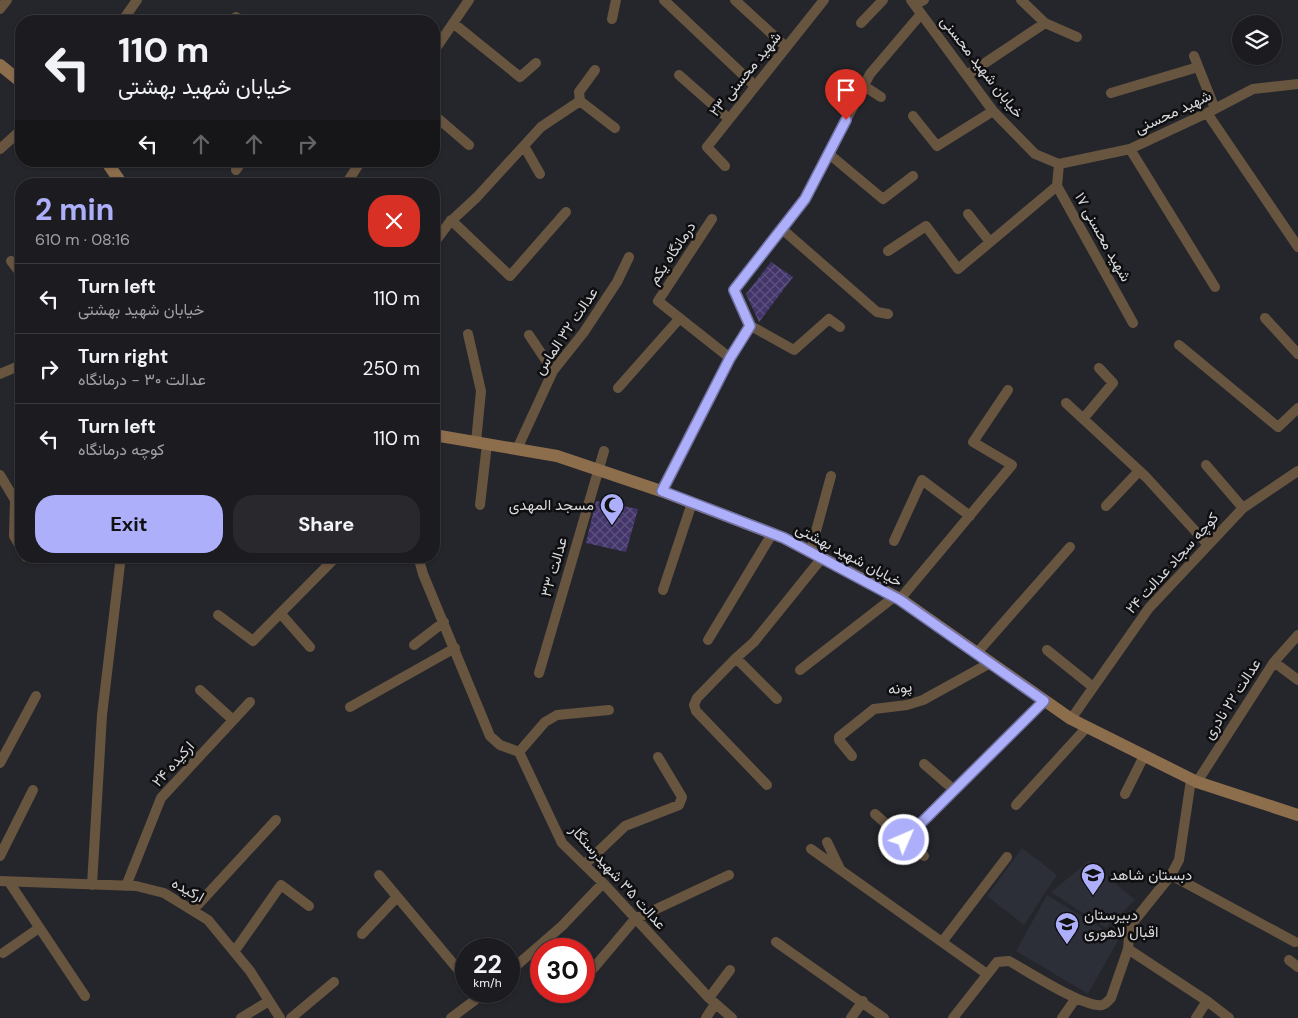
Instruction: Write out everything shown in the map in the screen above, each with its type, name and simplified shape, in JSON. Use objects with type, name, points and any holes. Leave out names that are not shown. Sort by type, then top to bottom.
[{"type":"main road","points":[[0,66],[15,77]]},
{"type":"main road","points":[[112,167],[119,178]]},
{"type":"main road","name":"خیابان شهید بهشتی","points":[[440,436],[557,456],[662,491],[772,534],[897,598],[1071,719],[1194,781],[1298,815]]},
{"type":"street","points":[[0,9],[8,0]]},
{"type":"street","points":[[127,15],[137,0]]},
{"type":"street","points":[[440,42],[469,0]]},
{"type":"street","points":[[612,19],[616,0]]},
{"type":"street","points":[[664,0],[755,86]]},
{"type":"street","points":[[735,0],[786,47]]},
{"type":"street","name":"شهید محسنی ۲۳","points":[[725,166],[707,147],[824,0]]},
{"type":"street","points":[[861,23],[883,0]]},
{"type":"street","points":[[1022,0],[1045,23],[1077,36]]},
{"type":"street","name":"خیابان شهید محسنی","points":[[917,2],[921,14],[993,111],[1035,154],[1059,164]]},
{"type":"street","points":[[840,327],[830,320],[794,350],[750,326],[734,290],[805,199],[870,74],[921,14]]},
{"type":"street","points":[[453,23],[520,76],[536,63]]},
{"type":"street","points":[[967,75],[1045,23]]},
{"type":"street","points":[[1194,56],[1211,111],[1298,247]]},
{"type":"street","points":[[1111,93],[1198,67]]},
{"type":"street","points":[[595,70],[579,92],[580,101],[615,128]]},
{"type":"street","points":[[679,75],[729,119]]},
{"type":"street","name":"شهید محسنی","points":[[1059,164],[1130,149],[1253,89],[1298,84]]},
{"type":"street","points":[[864,86],[881,97]]},
{"type":"street","points":[[440,234],[451,220],[541,127],[580,101]]},
{"type":"street","points":[[913,116],[937,146],[993,111]]},
{"type":"street","points":[[440,120],[469,145]]},
{"type":"street","points":[[0,150],[15,136]]},
{"type":"street","points":[[524,146],[540,174]]},
{"type":"street","points":[[1130,149],[1215,287]]},
{"type":"street","points":[[829,154],[883,199],[913,176]]},
{"type":"street","name":"شهید محسنی ۱۷","points":[[1059,164],[1057,186],[1133,322]]},
{"type":"street","points":[[350,178],[357,167]]},
{"type":"street","points":[[888,251],[926,226],[958,270],[1057,186]]},
{"type":"street","points":[[451,220],[510,276],[566,212]]},
{"type":"street","points":[[968,214],[990,242]]},
{"type":"street","name":"درمانگاه یکم","points":[[712,219],[658,301],[730,358]]},
{"type":"street","points":[[782,229],[877,312],[888,314]]},
{"type":"street","name":"عدالت ۳۲ الماس","points":[[517,449],[553,371],[617,282],[629,257]]},
{"type":"street","points":[[11,261],[15,266]]},
{"type":"street","points":[[618,388],[680,318]]},
{"type":"street","points":[[1265,318],[1298,354]]},
{"type":"street","points":[[662,491],[730,358],[750,326]]},
{"type":"street","points":[[468,334],[481,391],[480,505]]},
{"type":"street","points":[[529,335],[553,371]]},
{"type":"street","points":[[1179,345],[1278,428],[1298,408]]},
{"type":"street","points":[[0,374],[15,368]]},
{"type":"street","points":[[1083,419],[1113,383],[1099,368]]},
{"type":"street","points":[[800,670],[897,598],[970,516],[1012,465],[973,442],[1008,390]]},
{"type":"street","points":[[1066,403],[1139,471],[1208,545]]},
{"type":"street","name":"عدالت ۳۳","points":[[539,673],[604,451]]},
{"type":"street","points":[[1206,465],[1243,508]]},
{"type":"street","points":[[1106,506],[1139,471]]},
{"type":"street","name":"کوچه سجاد عدالت ۲۴","points":[[1071,719],[1148,608],[1243,508],[1298,471]]},
{"type":"street","points":[[0,475],[15,500],[15,538]]},
{"type":"street","points":[[767,785],[696,711],[694,706],[697,698],[754,642],[815,556],[831,476]]},
{"type":"street","points":[[894,541],[922,480],[970,516]]},
{"type":"street","points":[[662,590],[692,503]]},
{"type":"street","points":[[708,640],[772,534]]},
{"type":"street","points":[[976,654],[1070,547]]},
{"type":"street","points":[[92,885],[102,715],[120,563]]},
{"type":"street","points":[[218,615],[253,641],[330,563]]},
{"type":"street","points":[[420,563],[490,736],[500,745],[519,752],[545,722],[557,715],[608,710]]},
{"type":"street","points":[[281,614],[310,647]]},
{"type":"street","points":[[414,645],[444,622]]},
{"type":"street","name":"عدالت ۲۲ نادری","points":[[1194,781],[1274,662],[1298,635]]},
{"type":"street","points":[[350,707],[455,648]]},
{"type":"street","points":[[1047,650],[1094,687]]},
{"type":"street","points":[[736,658],[777,698]]},
{"type":"street","points":[[1274,662],[1298,680]]},
{"type":"street","name":"پونه","points":[[852,756],[839,740],[839,737],[874,709],[906,705],[923,700],[990,663]]},
{"type":"street","points":[[200,690],[233,720]]},
{"type":"street","points":[[0,763],[36,696]]},
{"type":"street","points":[[904,840],[1044,701]]},
{"type":"street","name":"ارکیده ۲۴","points":[[126,886],[161,798],[250,702]]},
{"type":"street","points":[[1016,805],[1087,727]]},
{"type":"street","name":"عدالت ۳۵ شهیدرستگار","points":[[519,752],[559,838],[712,1001],[732,1018]]},
{"type":"street","points":[[1125,794],[1144,756]]},
{"type":"street","points":[[585,864],[625,826],[679,805],[682,797],[658,757]]},
{"type":"street","points":[[924,764],[954,790]]},
{"type":"street","points":[[953,1018],[997,962],[1009,961],[1076,998],[1100,1006],[1105,1004],[1110,998],[1128,949],[1130,926],[1171,875],[1179,860],[1194,781]]},
{"type":"street","points":[[0,856],[33,790]]},
{"type":"street","points":[[875,814],[924,856]]},
{"type":"street","points":[[193,910],[276,820]]},
{"type":"street","points":[[827,842],[841,870]]},
{"type":"street","points":[[810,849],[987,974]]},
{"type":"street","points":[[942,942],[1007,857]]},
{"type":"street","points":[[378,875],[455,966]]},
{"type":"street","points":[[595,966],[635,919],[729,875]]},
{"type":"street","points":[[1171,875],[1295,942]]},
{"type":"street","points":[[5,882],[85,996]]},
{"type":"street","name":"ارکیده","points":[[5,882],[126,886],[164,893],[208,920],[234,952],[280,1018]]},
{"type":"street","points":[[520,962],[562,926],[603,883]]},
{"type":"street","points":[[234,952],[281,884],[309,906]]},
{"type":"street","points":[[362,934],[397,897]]},
{"type":"street","points":[[3,953],[39,928]]},
{"type":"street","points":[[776,942],[884,1018]]},
{"type":"street","points":[[1128,949],[1207,1001],[1229,1018]]},
{"type":"street","points":[[1289,960],[1298,967]]},
{"type":"street","points":[[706,1018],[712,1001],[730,970]]},
{"type":"street","points":[[291,1018],[334,982]]},
{"type":"street","points":[[1062,1018],[1076,998]]},
{"type":"street","points":[[241,1018],[269,1001]]},
{"type":"street","points":[[1196,1018],[1207,1001]]},
{"type":"street","points":[[851,1018],[863,1002]]},
{"type":"street","points":[[451,1018],[469,1003]]},
{"type":"shaded area","points":[[1022,848],[1057,875],[1024,925],[987,896]]},
{"type":"shaded area","name":"دبستان شاهد","points":[[1089,861],[1135,900],[1106,928],[1051,892]]},
{"type":"shaded area","name":"دبیرستان اقبال لاهوری","points":[[1047,895],[1119,939],[1088,994],[1016,951]]},
{"type":"building","points":[[771,262],[793,277],[759,322],[746,294]]},
{"type":"building","name":"مسجد المهدی","points":[[596,501],[638,509],[626,552],[586,543]]},
{"type":"place","name":"مسجد المهدی","points":[[612,526]]},
{"type":"place","name":"دبستان شاهد","points":[[1093,896]]},
{"type":"place","name":"دبیرستان اقبال لاهوری","points":[[1067,945]]},
{"type":"route","points":[[846,120],[805,199],[734,290],[750,326],[730,358],[662,491],[784,538],[866,581],[900,600],[1044,701],[904,840]]}]
